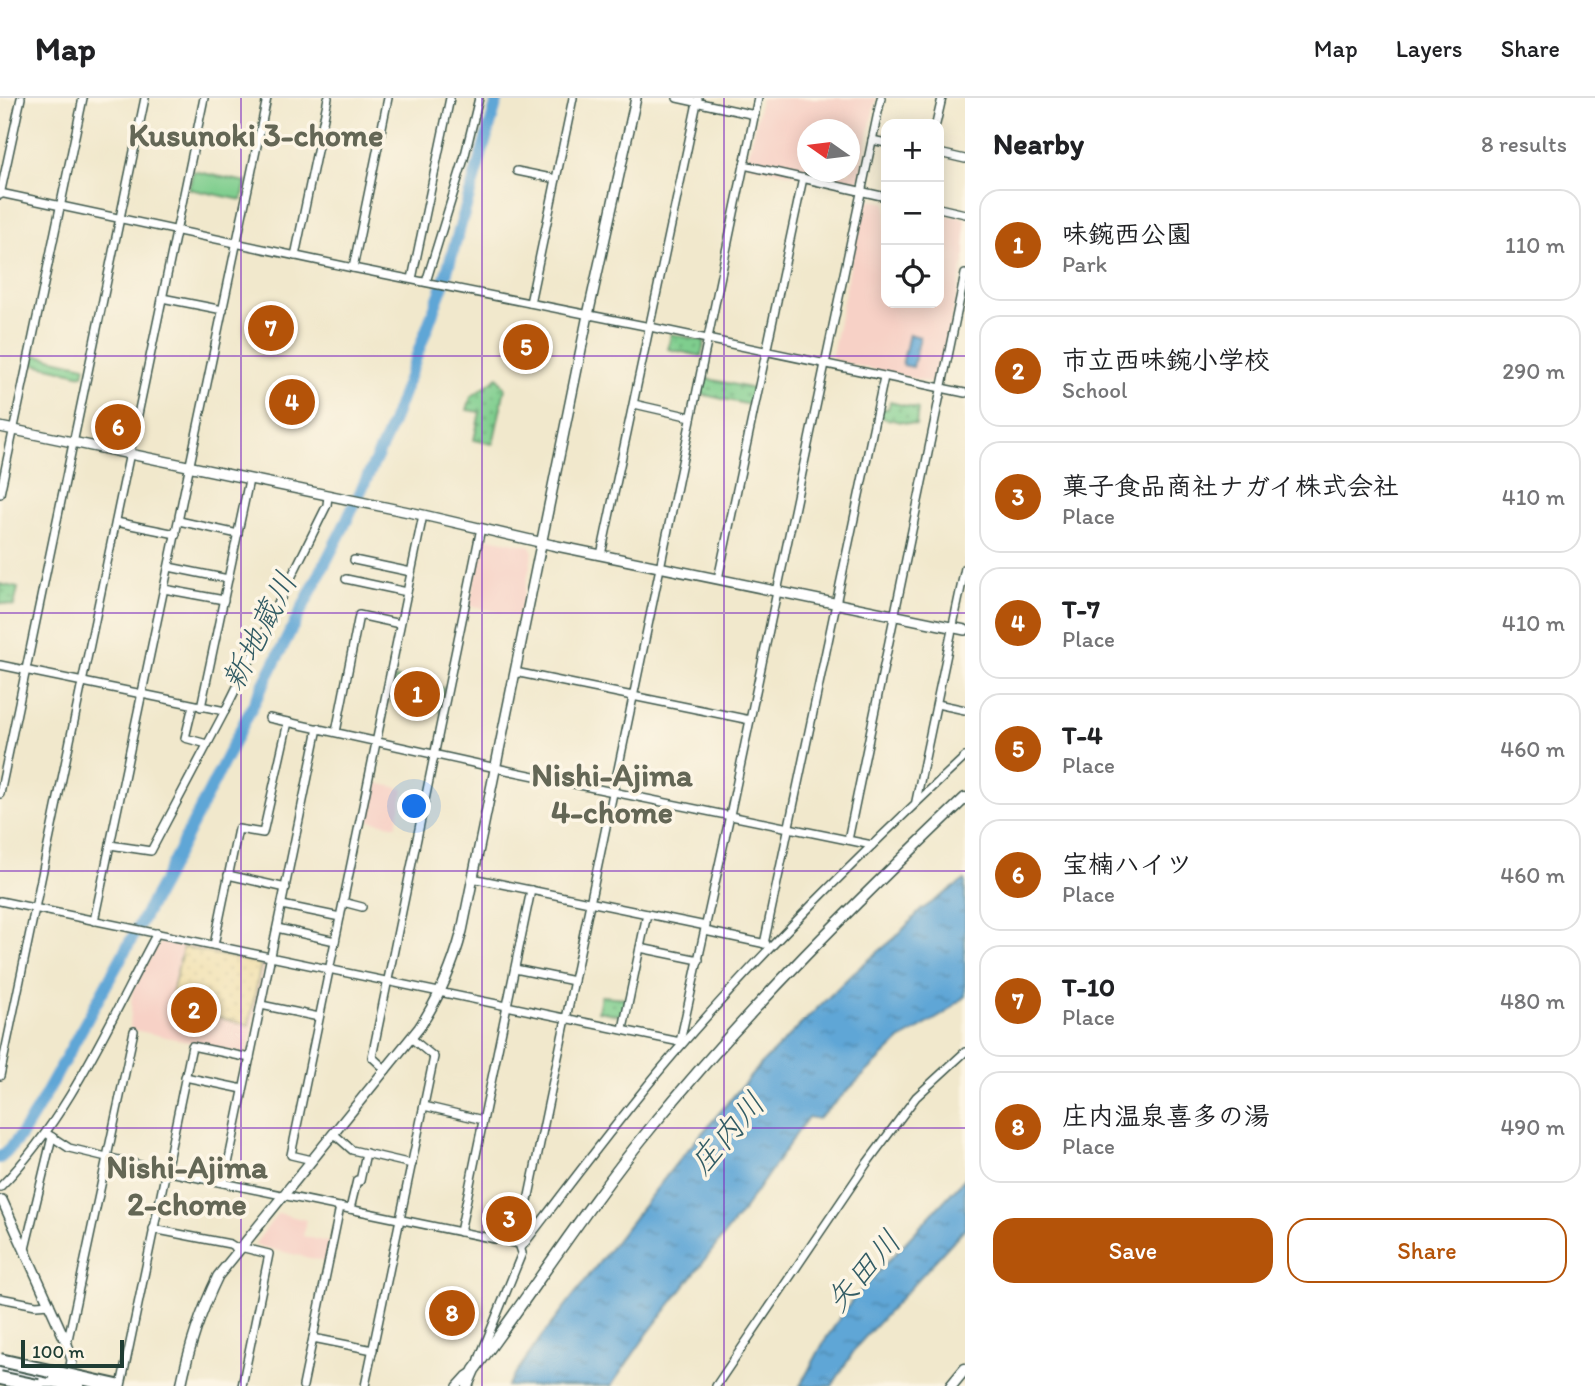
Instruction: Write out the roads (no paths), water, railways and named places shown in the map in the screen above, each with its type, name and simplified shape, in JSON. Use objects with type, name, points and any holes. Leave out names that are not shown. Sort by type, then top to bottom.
[{"type":"highway","points":[[0,1360],[119,1386]]},
{"type":"highway","points":[[0,1367],[17,1371],[45,1370]]},
{"type":"highway","points":[[0,1379],[18,1383],[27,1380],[78,1386]]},
{"type":"highway","points":[[0,1379],[38,1386]]},
{"type":"main road","points":[[467,1386],[474,1370],[651,1127],[720,1045],[803,956],[965,798]]},
{"type":"main road","points":[[951,1386],[965,1369]]},
{"type":"street","points":[[21,98],[0,194],[60,204],[295,256],[965,393]]},
{"type":"street","points":[[0,494],[83,98]]},
{"type":"street","points":[[0,794],[145,98]]},
{"type":"street","points":[[0,1076],[204,98]]},
{"type":"street","points":[[94,922],[267,98]]},
{"type":"street","points":[[295,256],[328,98]]},
{"type":"street","points":[[353,268],[388,98]]},
{"type":"street","points":[[412,279],[450,98]]},
{"type":"street","points":[[426,282],[480,98]]},
{"type":"street","points":[[530,303],[573,98]]},
{"type":"street","points":[[181,1386],[188,1352],[204,1304],[218,1276],[411,1038],[440,993],[457,948],[636,98]]},
{"type":"street","points":[[677,98],[697,100],[755,115]]},
{"type":"street","points":[[457,1386],[474,1370],[522,1253],[520,1246],[566,1017],[758,98]]},
{"type":"street","points":[[682,1043],[881,98]]},
{"type":"street","points":[[937,119],[942,98]]},
{"type":"street","points":[[601,555],[697,100]]},
{"type":"street","points":[[872,140],[881,142]]},
{"type":"street","points":[[944,154],[965,159]]},
{"type":"street","points":[[744,165],[797,177]]},
{"type":"street","points":[[517,171],[556,179]]},
{"type":"street","points":[[718,579],[802,182]]},
{"type":"street","points":[[820,182],[881,196]]},
{"type":"street","points":[[944,209],[965,214]]},
{"type":"street","points":[[848,840],[965,274]]},
{"type":"street","points":[[162,298],[223,310]]},
{"type":"street","points":[[769,945],[789,827],[884,377]]},
{"type":"street","points":[[634,404],[691,417]]},
{"type":"street","points":[[0,427],[965,630]]},
{"type":"street","points":[[207,744],[185,738],[197,706],[224,600],[249,480]]},
{"type":"street","points":[[110,845],[151,851],[225,711],[327,505],[328,496]]},
{"type":"street","points":[[312,1160],[291,1155],[423,516]]},
{"type":"street","points":[[179,521],[238,534]]},
{"type":"street","points":[[116,522],[176,534]]},
{"type":"street","points":[[386,1070],[372,1057],[481,528]]},
{"type":"street","points":[[354,560],[411,572]]},
{"type":"street","points":[[169,567],[228,579]]},
{"type":"street","points":[[916,802],[965,568]]},
{"type":"street","points":[[346,579],[407,592]]},
{"type":"street","points":[[164,589],[224,600]]},
{"type":"street","points":[[336,732],[359,615],[400,624]]},
{"type":"street","points":[[0,665],[225,711]]},
{"type":"street","points":[[515,672],[750,720]]},
{"type":"street","points":[[937,704],[965,710]]},
{"type":"street","points":[[269,718],[613,793],[872,845]]},
{"type":"street","points":[[214,945],[237,829],[264,833],[288,722]]},
{"type":"street","points":[[224,1183],[318,729]]},
{"type":"street","points":[[520,1246],[682,1043],[769,945],[965,757]]},
{"type":"street","points":[[228,874],[285,888]]},
{"type":"street","points":[[472,878],[648,914],[769,945]]},
{"type":"street","points":[[460,1232],[531,890]]},
{"type":"street","points":[[0,901],[682,1043]]},
{"type":"street","points":[[343,902],[362,907]]},
{"type":"street","points":[[282,905],[340,917]]},
{"type":"street","points":[[623,1029],[648,914]]},
{"type":"street","points":[[277,928],[335,941]]},
{"type":"street","points":[[0,1187],[49,1135],[157,933]]},
{"type":"street","points":[[640,947],[699,960]]},
{"type":"street","points":[[515,969],[574,981]]},
{"type":"street","points":[[261,1005],[319,1017]]},
{"type":"street","points":[[67,1344],[134,1031]]},
{"type":"street","points":[[365,1386],[434,1057],[411,1038]]},
{"type":"street","points":[[119,1386],[192,1046],[250,1058]]},
{"type":"street","points":[[716,1386],[867,1163],[916,1097],[965,1052]]},
{"type":"street","points":[[185,1077],[243,1089]]},
{"type":"street","points":[[424,1106],[483,1121]]},
{"type":"street","points":[[334,1134],[352,1150],[412,1164]]},
{"type":"street","points":[[49,1135],[69,1148],[165,1171],[520,1246]]},
{"type":"street","points":[[25,1249],[49,1135]]},
{"type":"street","points":[[350,1209],[366,1153]]},
{"type":"street","points":[[0,1200],[67,1344],[72,1360],[70,1372],[58,1383]]},
{"type":"street","points":[[303,1386],[340,1207]]},
{"type":"street","points":[[153,1228],[269,1254],[242,1386]]},
{"type":"street","points":[[0,1298],[36,1305],[50,1304]]},
{"type":"street","points":[[313,1338],[373,1350]]},
{"type":"water","points":[[909,334],[920,337],[913,367],[902,365]]},
{"type":"water","name":"庄内川","points":[[965,880],[965,996],[944,1014],[900,1040],[818,1119],[808,1117],[742,1212],[648,1333],[611,1386],[507,1386],[539,1340],[675,1165],[760,1065],[853,973],[896,937],[921,910]]},
{"type":"water","name":"矢田川","points":[[965,1178],[965,1228],[857,1346],[832,1386],[800,1386],[825,1340],[853,1299]]},
{"type":"waterway","name":"新地蔵川","points":[[0,1158],[18,1139],[42,1101],[163,882],[387,436],[443,285],[498,98]]},
{"type":"place","name":"T-10","points":[[271,328]]},
{"type":"place","name":"T-4","points":[[526,347]]},
{"type":"place","name":"T-7","points":[[292,402]]},
{"type":"place","name":"宝楠ハイツ","points":[[118,427]]},
{"type":"place","name":"味鋺西公園","points":[[417,694]]},
{"type":"place","name":"市立西味鋺小学校","points":[[194,1010]]},
{"type":"place","name":"菓子食品商社ナガイ株式会社","points":[[509,1219]]},
{"type":"place","name":"庄内温泉喜多の湯","points":[[452,1313]]},
{"type":"district","name":"Kusunoki 3-chome","points":[[256,135]]},
{"type":"district","name":"Nishi-Ajima 4-chome","points":[[612,794]]},
{"type":"district","name":"Nishi-Ajima 2-chome","points":[[187,1186]]}]
